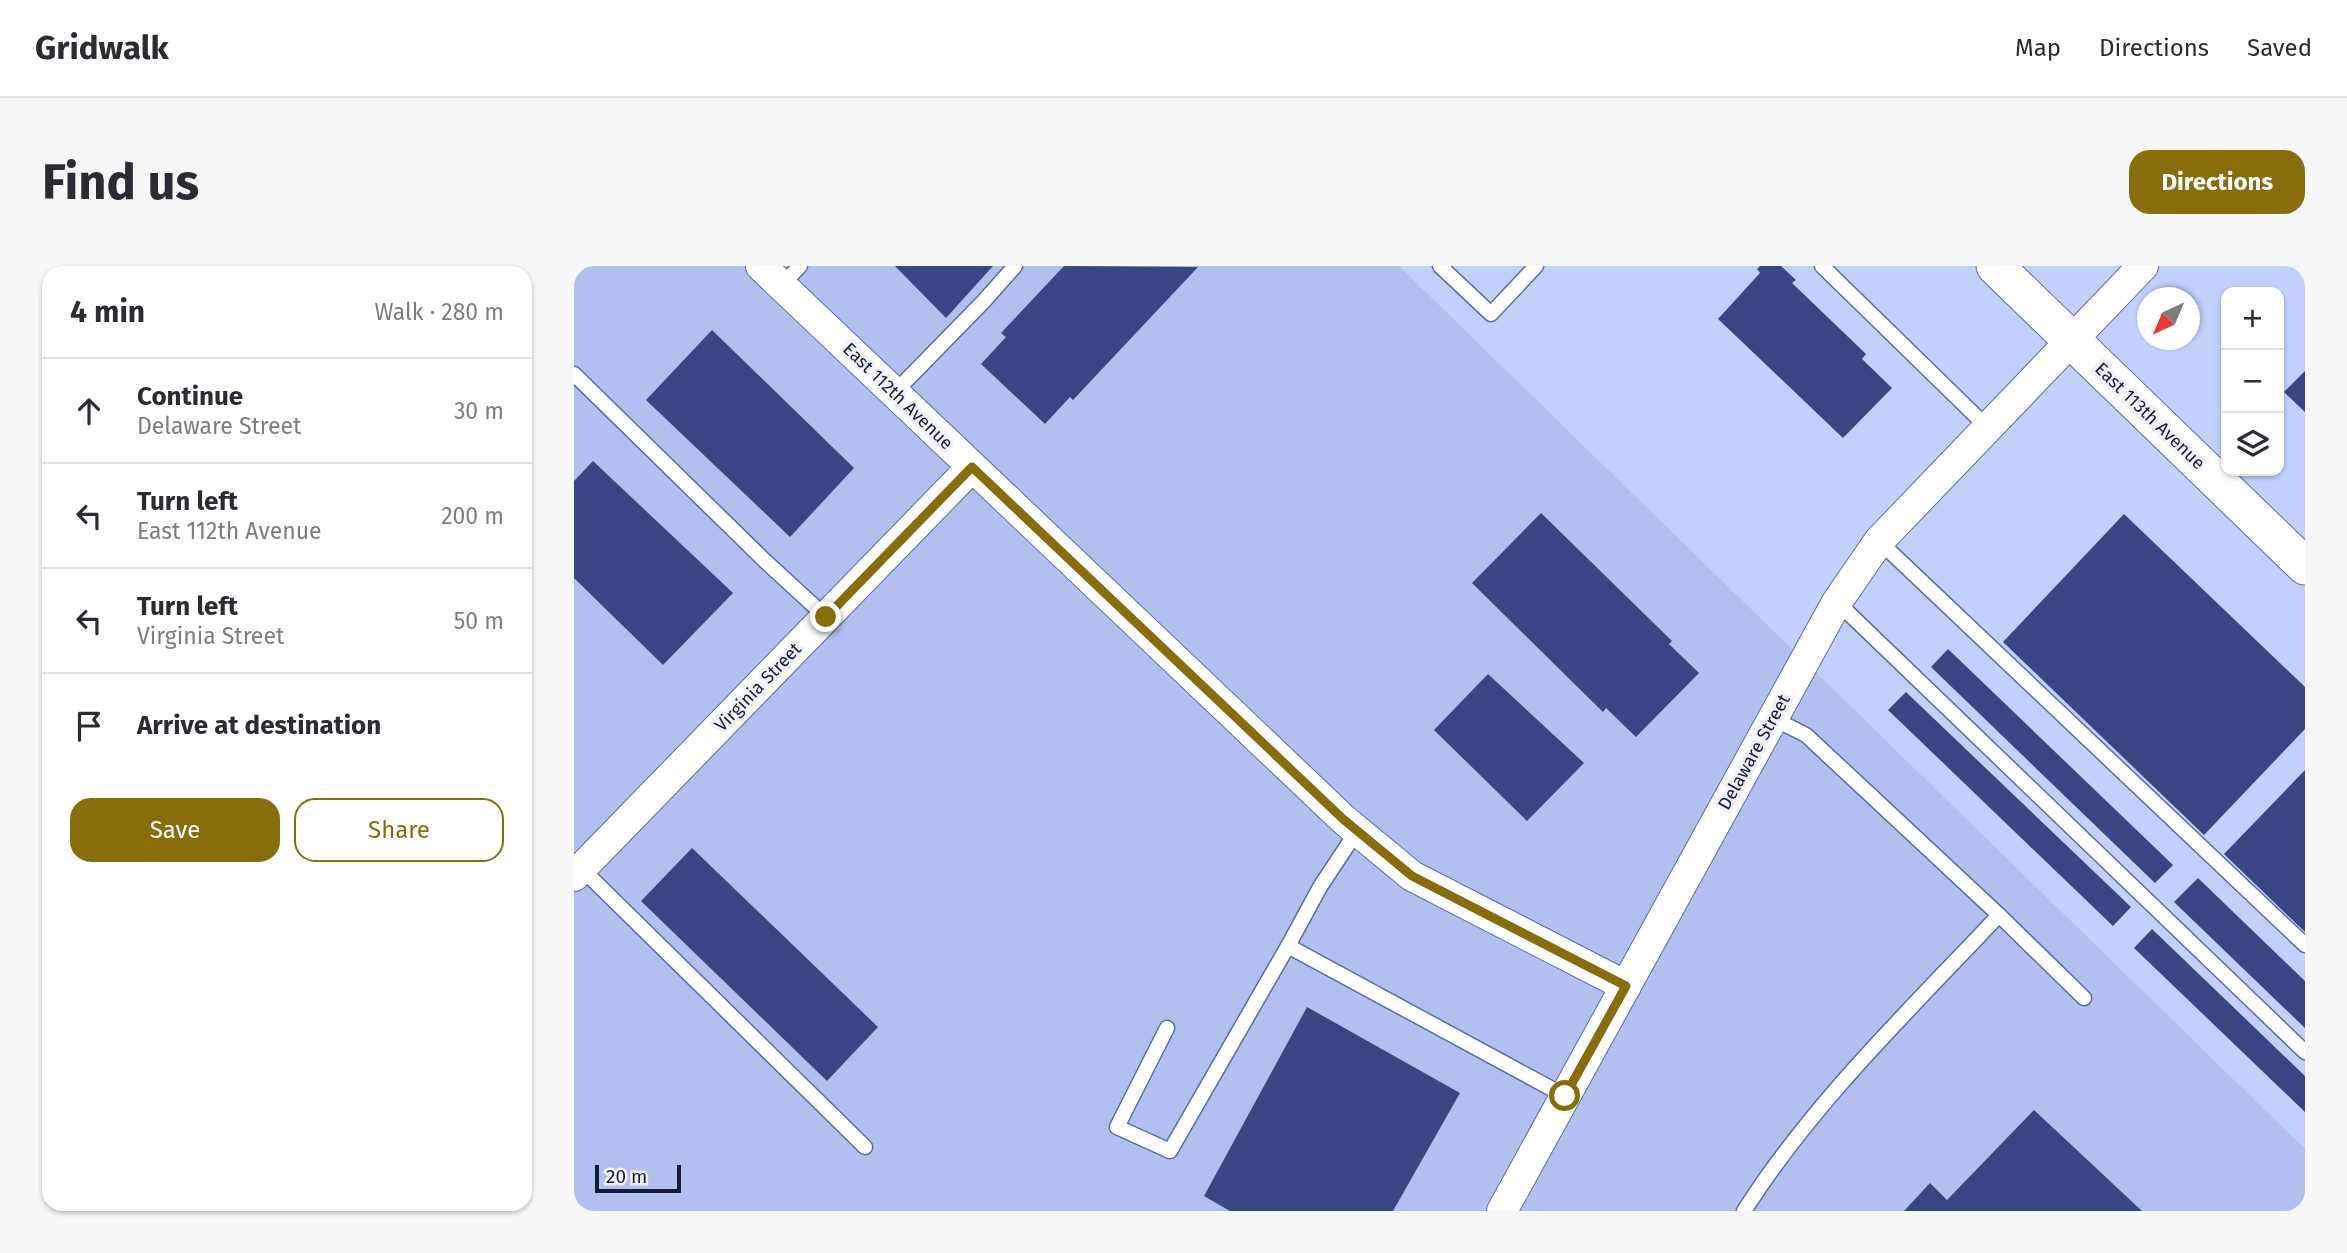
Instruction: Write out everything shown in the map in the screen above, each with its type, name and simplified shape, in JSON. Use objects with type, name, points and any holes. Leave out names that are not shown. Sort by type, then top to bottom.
[{"type":"street","name":"East 113th Avenue","points":[[1995,266],[2305,566]]},
{"type":"street","name":"Delaware Street","points":[[1503,1211],[1772,718],[1838,602],[1879,541],[2143,266]]},
{"type":"street","name":"East 112th Avenue","points":[[781,272],[894,393],[1357,831],[1412,876],[1626,986]]},
{"type":"street","name":"Virginia Street","points":[[576,868],[972,467]]},
{"type":"lane","points":[[894,393],[1015,266]]},
{"type":"lane","points":[[1440,266],[1491,314],[1536,266]]},
{"type":"lane","points":[[1822,266],[1987,427]]},
{"type":"lane","points":[[574,374],[826,617]]},
{"type":"lane","points":[[1879,541],[2305,945]]},
{"type":"lane","points":[[1838,602],[2305,1052]]},
{"type":"lane","points":[[1772,718],[1806,736],[1999,915],[2084,998]]},
{"type":"lane","points":[[1167,1028],[1117,1127],[1170,1151],[1321,887],[1357,831]]},
{"type":"lane","points":[[576,868],[865,1147]]},
{"type":"lane","points":[[1744,1211],[1762,1182],[1833,1093],[1999,915]]},
{"type":"lane","points":[[1288,946],[1565,1096]]},
{"type":"shaded area","points":[[574,266],[1399,266],[2305,1149],[2305,1211],[574,1211]]},
{"type":"building","points":[[895,266],[993,266],[946,318]]},
{"type":"building","points":[[1064,266],[1198,267],[1073,400],[1070,397],[1045,424],[981,364],[1006,337],[1001,333]]},
{"type":"building","points":[[1760,266],[1781,266],[1796,280],[1792,283],[1866,354],[1862,359],[1892,388],[1843,438],[1718,319],[1760,273],[1757,269]]},
{"type":"building","points":[[712,330],[854,468],[790,537],[646,400]]},
{"type":"building","points":[[2305,371],[2305,412],[2284,392]]},
{"type":"building","points":[[593,461],[733,593],[663,665],[574,578],[574,481]]},
{"type":"building","points":[[1541,513],[1672,641],[1669,644],[1699,673],[1636,737],[1606,708],[1603,712],[1472,583]]},
{"type":"building","points":[[2124,514],[2305,687],[2305,729],[2204,835],[2003,642]]},
{"type":"building","points":[[1948,649],[2173,865],[2155,883],[1931,667]]},
{"type":"building","points":[[1488,674],[1584,763],[1527,821],[1434,730]]},
{"type":"building","points":[[1906,692],[2131,907],[2113,926],[1888,710]]},
{"type":"building","points":[[2305,770],[2305,932],[2224,854]]},
{"type":"building","points":[[692,848],[878,1027],[827,1081],[641,901]]},
{"type":"building","points":[[2198,878],[2305,981],[2305,1028],[2174,902]]},
{"type":"building","points":[[2152,929],[2305,1076],[2305,1112],[2134,948]]},
{"type":"building","points":[[1307,1007],[1460,1093],[1393,1211],[1230,1211],[1204,1196]]},
{"type":"building","points":[[2034,1110],[2142,1211],[1904,1211],[1930,1183],[1947,1200]]},
{"type":"building","points":[[574,1199],[586,1211],[574,1211]]},
{"type":"route","points":[[826,617],[972,467],[1343,819],[1412,876],[1626,986],[1565,1096]]}]
